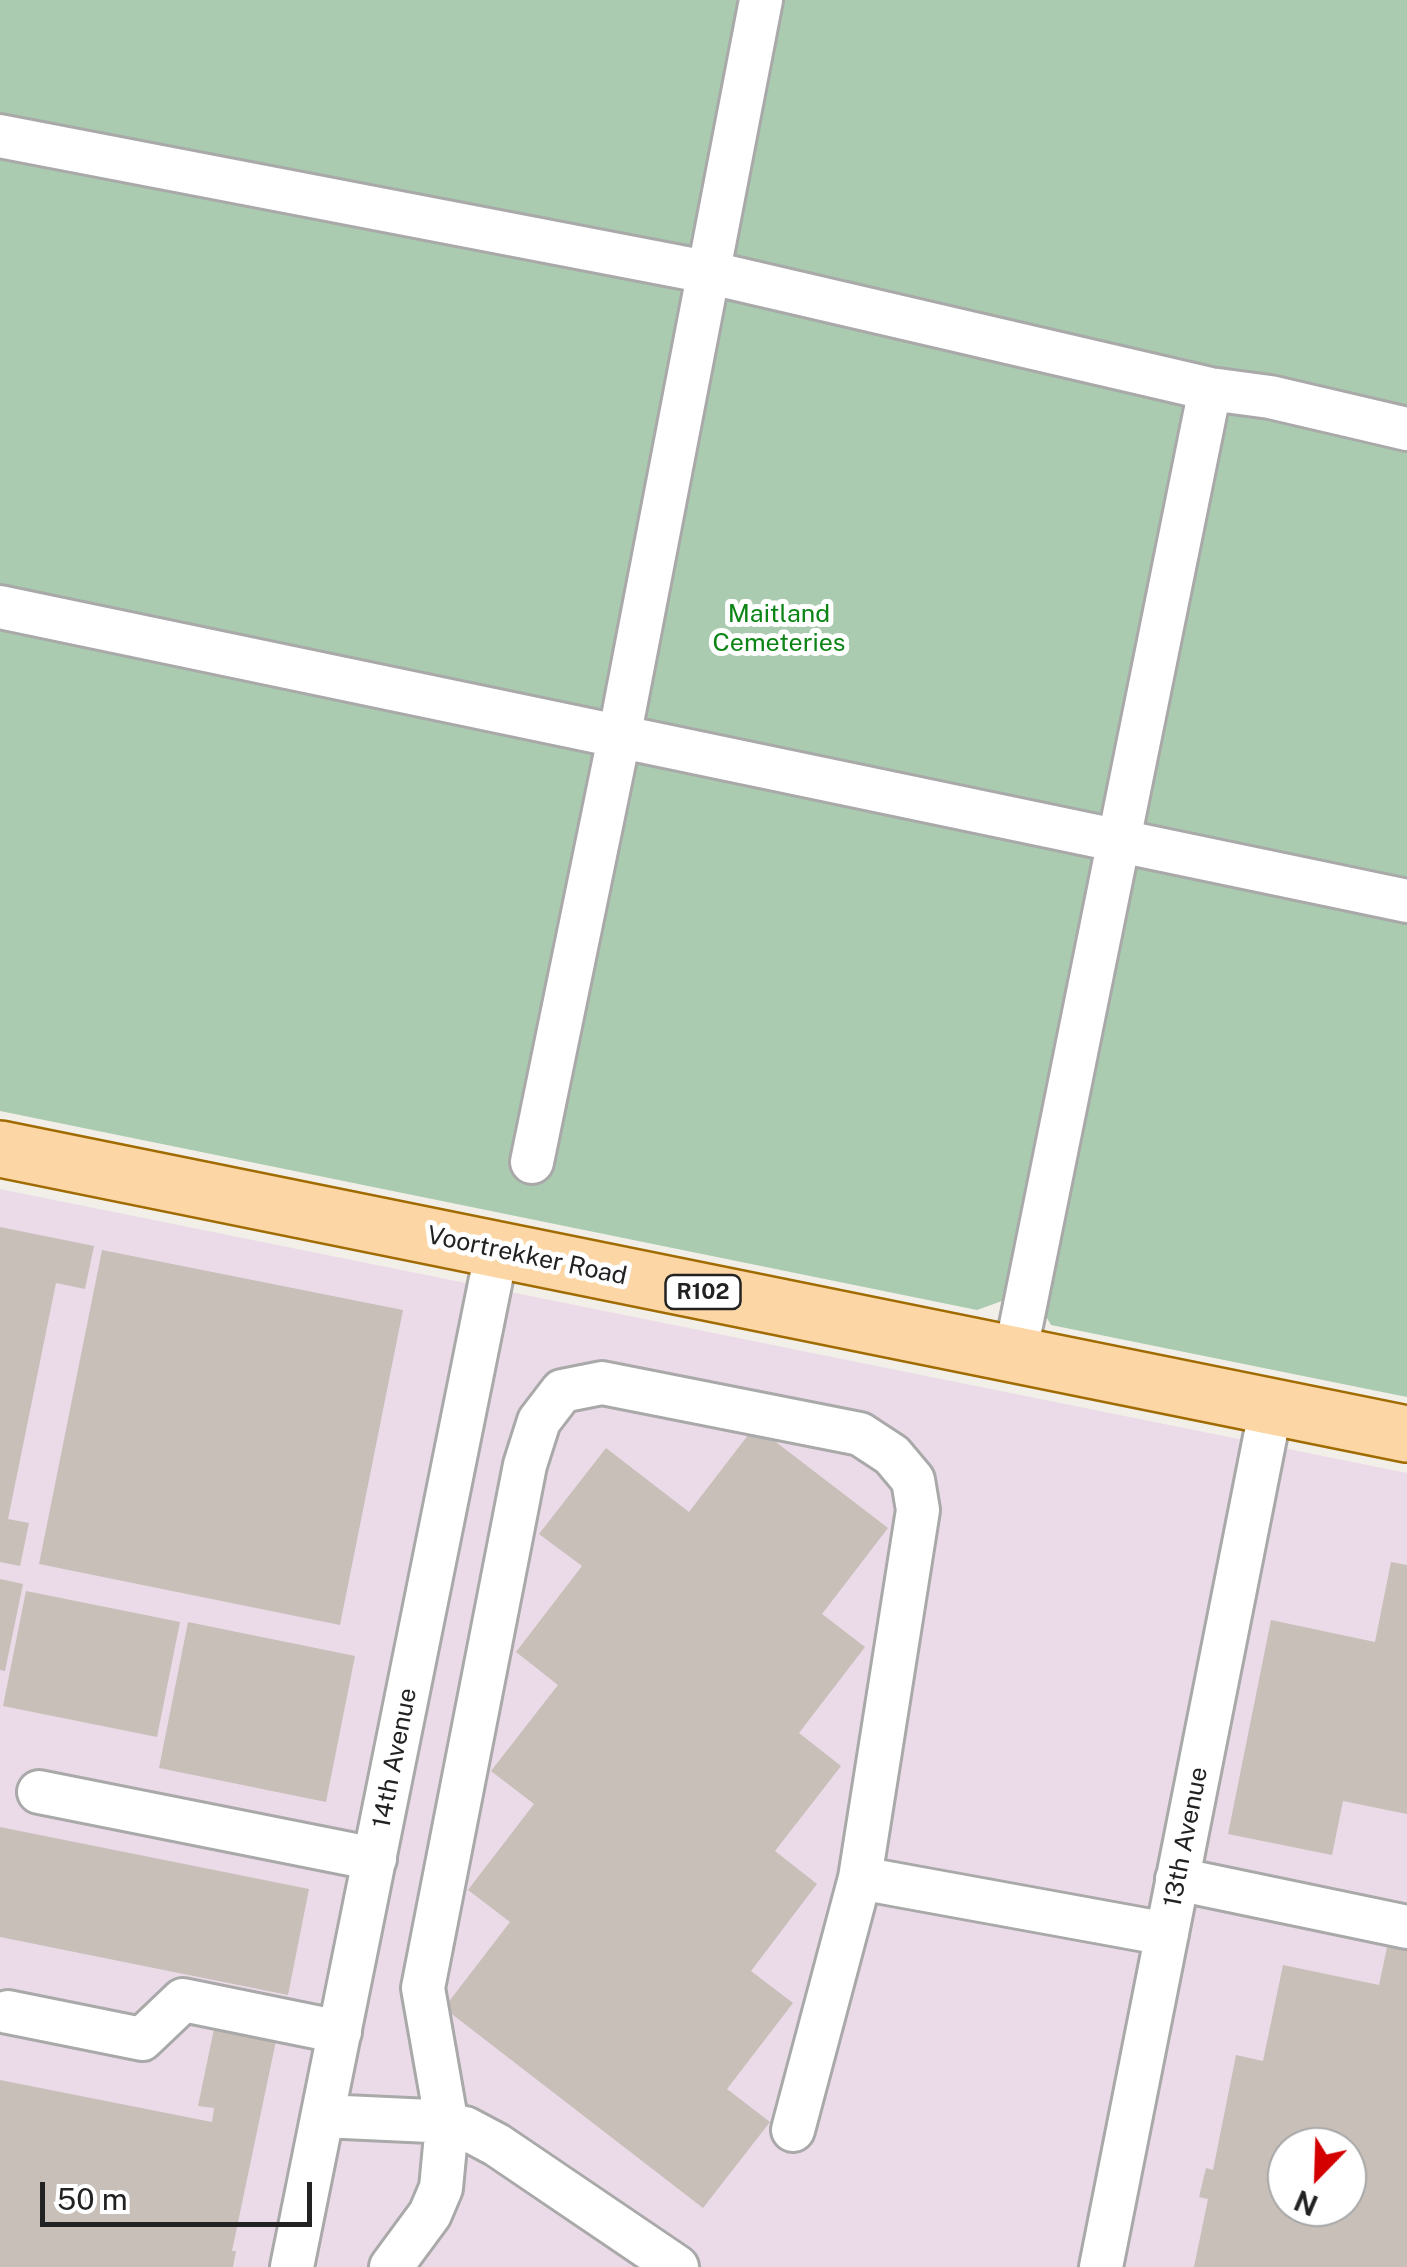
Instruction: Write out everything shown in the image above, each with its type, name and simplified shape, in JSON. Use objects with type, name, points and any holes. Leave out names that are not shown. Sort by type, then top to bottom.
[{"type":"main road","name":"Voortrekker Road","points":[[0,1149],[1407,1434]]},
{"type":"street","points":[[532,1162],[619,738],[761,0]]},
{"type":"street","points":[[0,136],[707,272],[1210,390],[1270,396],[1407,429]]},
{"type":"street","points":[[1015,1355],[1210,390]]},
{"type":"street","points":[[0,607],[1407,900]]},
{"type":"street","name":"14th Avenue","points":[[292,2267],[497,1250]]},
{"type":"street","points":[[390,2267],[430,2214],[441,2188],[448,2125],[423,1988],[525,1464],[539,1421],[562,1391],[602,1383],[860,1434],[892,1455],[913,1480],[918,1510],[860,1878],[792,2130]]},
{"type":"street","name":"13th Avenue","points":[[1101,2267],[1271,1407]]},
{"type":"street","points":[[38,1792],[374,1860]]},
{"type":"street","points":[[860,1878],[1167,1934]]},
{"type":"street","points":[[1177,1879],[1407,1926]]},
{"type":"street","points":[[8,2012],[142,2040],[183,2000],[340,2032]]},
{"type":"street","points":[[323,2116],[448,2125],[497,2145],[677,2267]]},
{"type":"shaded area","points":[[0,1189],[1407,1473],[1407,2267],[0,2267]]},
{"type":"green space","name":"Maitland Cemeteries","points":[[0,0],[1407,0],[1407,1397],[1051,1325],[1040,1306],[1002,1301],[977,1310],[0,1111]]},
{"type":"building","points":[[0,1227],[94,1246],[85,1289],[56,1283],[8,1519],[29,1523],[20,1566],[0,1562]]},
{"type":"building","points":[[102,1250],[403,1310],[340,1625],[39,1564]]},
{"type":"building","points":[[755,1426],[888,1528],[822,1614],[865,1647],[799,1733],[841,1766],[775,1851],[817,1884],[751,1971],[793,2003],[727,2089],[770,2122],[703,2208],[444,2008],[510,1922],[468,1890],[534,1804],[491,1771],[558,1685],[516,1652],[582,1566],[539,1534],[606,1448],[689,1512]]},
{"type":"building","points":[[1391,1562],[1407,1565],[1407,1814],[1343,1801],[1332,1855],[1228,1834],[1271,1620],[1375,1642]]},
{"type":"building","points":[[0,1579],[23,1584],[5,1671],[0,1670]]},
{"type":"building","points":[[26,1591],[180,1622],[157,1737],[3,1706]]},
{"type":"building","points":[[188,1622],[355,1656],[326,1802],[159,1768]]},
{"type":"building","points":[[0,1827],[309,1889],[288,1995],[0,1937]]},
{"type":"building","points":[[1388,1943],[1407,1946],[1407,2267],[1194,2267],[1208,2199],[1199,2197],[1206,2168],[1213,2170],[1236,2055],[1263,2061],[1283,1965],[1379,1985]]},
{"type":"building","points":[[215,2024],[277,2036],[232,2251],[236,2251],[233,2267],[0,2267],[0,2080],[212,2122],[214,2108],[198,2106]]}]
